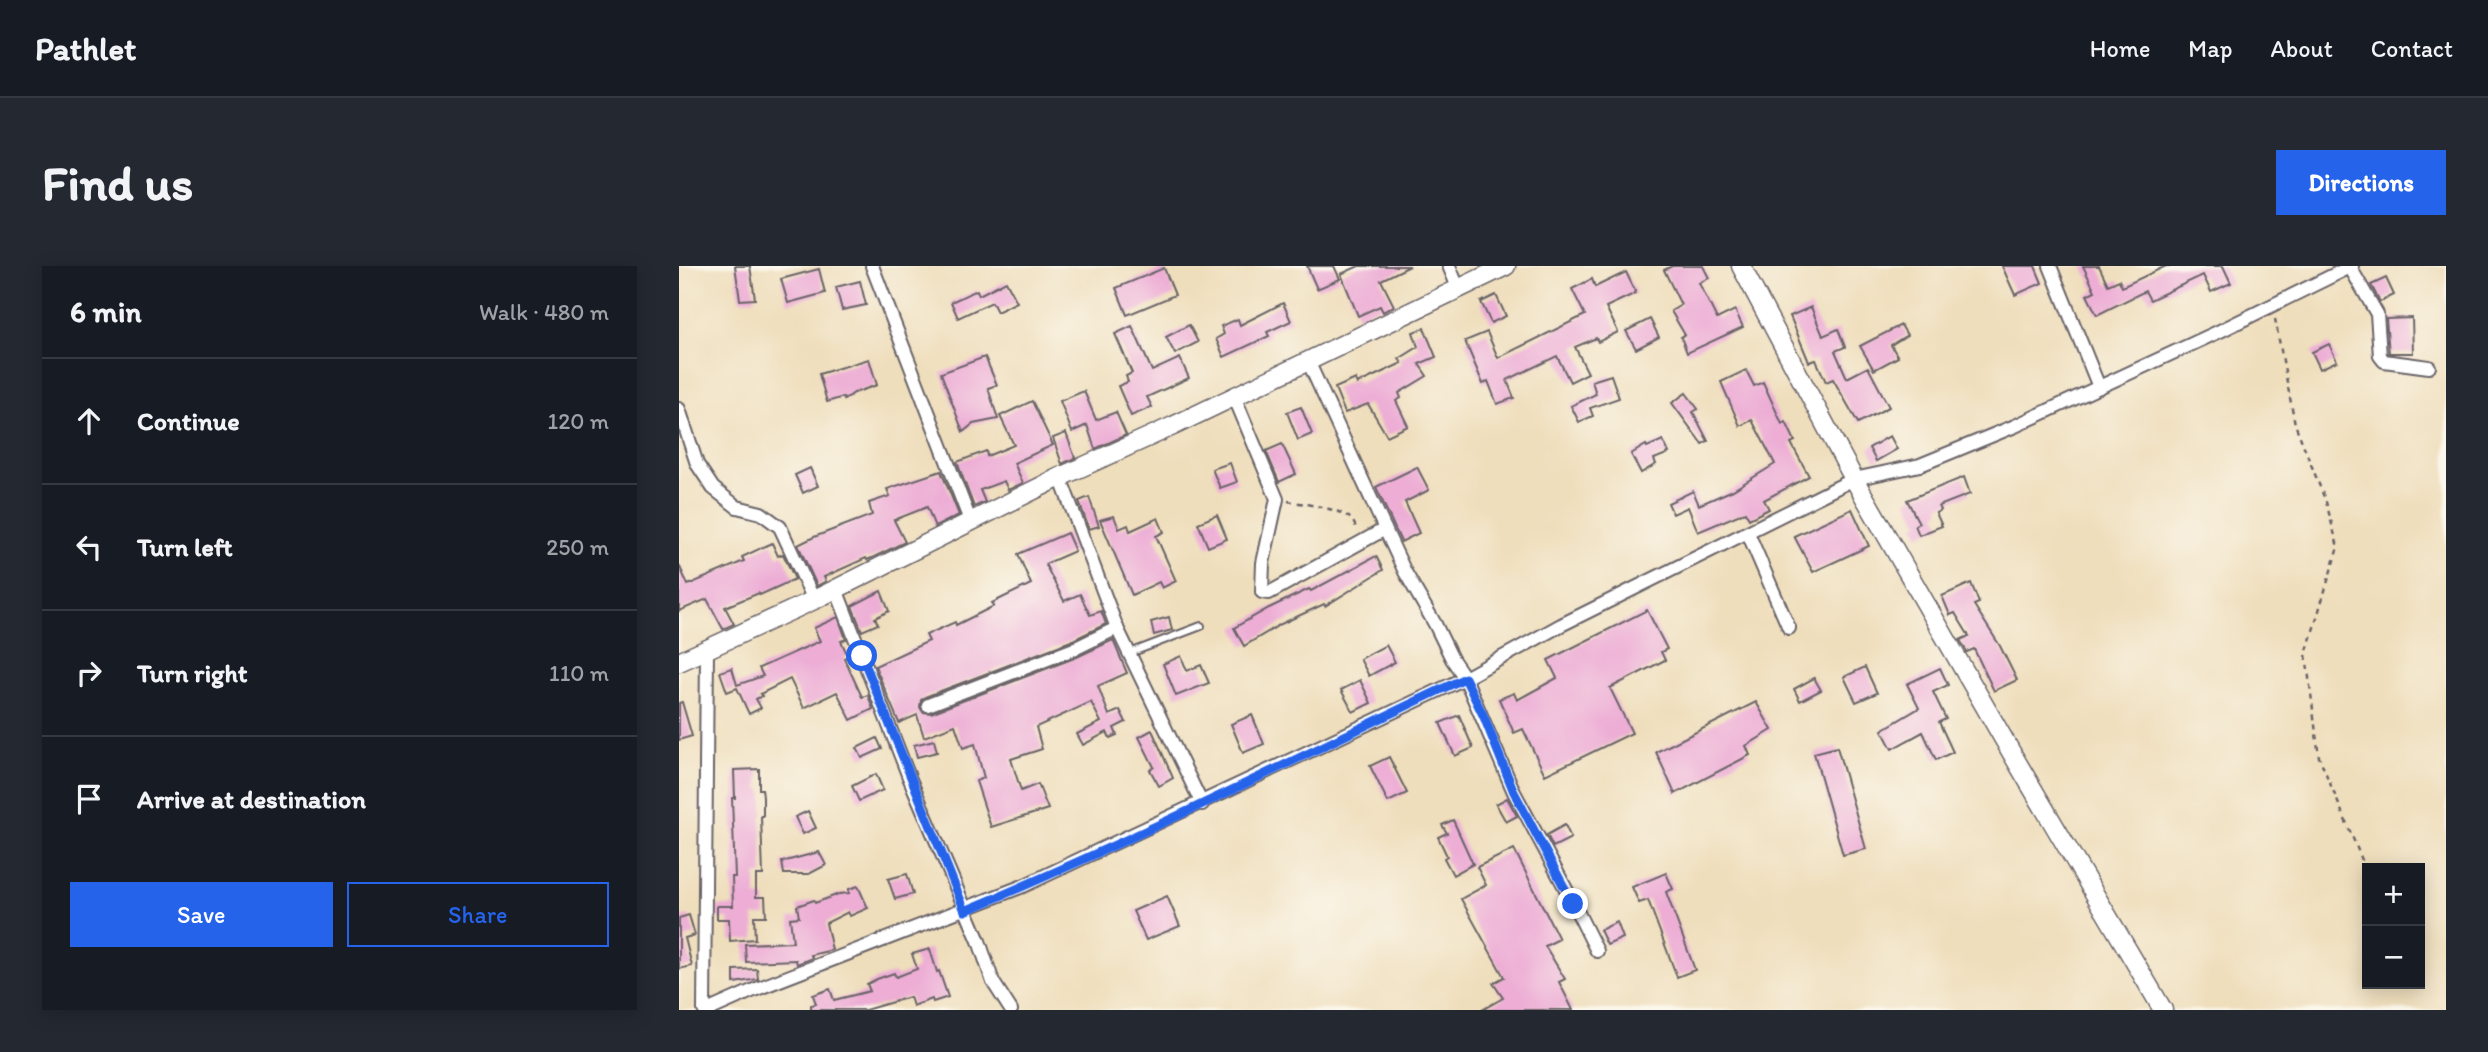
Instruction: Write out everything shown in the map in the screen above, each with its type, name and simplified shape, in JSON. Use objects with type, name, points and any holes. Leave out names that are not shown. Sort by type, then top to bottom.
[{"type":"main road","points":[[679,662],[814,600],[1060,477],[1506,266]]},
{"type":"main road","points":[[1741,266],[1854,479],[2163,1010]]},
{"type":"street","points":[[872,266],[971,523]]},
{"type":"street","points":[[1449,266],[1459,290]]},
{"type":"street","points":[[2050,266],[2099,387]]},
{"type":"street","points":[[709,1010],[1023,886],[1465,678],[1561,625],[1854,479],[1920,466],[2099,387],[2351,266],[2377,314],[2380,356],[2385,361],[2428,367]]},
{"type":"street","points":[[1308,361],[1405,572],[1465,678],[1514,792],[1597,951]]},
{"type":"street","points":[[1234,396],[1277,499],[1263,563],[1261,590],[1265,594],[1385,529]]},
{"type":"street","points":[[679,409],[697,464],[713,488],[737,507],[761,513],[780,527],[814,600]]},
{"type":"street","points":[[1060,477],[1117,628],[1202,804]]},
{"type":"street","points":[[1748,533],[1789,628]]},
{"type":"street","points":[[836,589],[909,777],[954,878],[993,982],[1011,1010]]},
{"type":"street","points":[[928,705],[1074,649],[1117,628]]},
{"type":"street","points":[[704,1010],[707,650]]},
{"type":"lane","points":[[1130,653],[1201,626]]},
{"type":"path","points":[[2273,305],[2295,424],[2326,502],[2338,547],[2306,654],[2319,757],[2363,863]]},
{"type":"path","points":[[1277,499],[1325,509],[1350,518],[1363,542]]},
{"type":"building","points":[[735,266],[750,266],[755,299],[740,300]]},
{"type":"building","points":[[1307,266],[1334,266],[1340,279],[1317,289]]},
{"type":"building","points":[[1359,266],[1410,266],[1381,280],[1394,306],[1383,312],[1380,306],[1358,316],[1341,274]]},
{"type":"building","points":[[1672,266],[1703,266],[1709,278],[1699,283],[1717,319],[1735,310],[1743,327],[1687,353],[1681,337],[1685,335],[1671,311],[1681,305],[1664,270]]},
{"type":"building","points":[[2002,266],[2035,266],[2042,283],[2015,295]]},
{"type":"building","points":[[2083,266],[2099,266],[2108,285],[2119,280],[2122,287],[2166,266],[2223,266],[2231,283],[2211,292],[2203,275],[2150,300],[2145,291],[2097,315],[2087,295],[2095,291]]},
{"type":"building","points":[[1164,268],[1175,295],[1127,315],[1116,288]]},
{"type":"building","points":[[819,269],[825,293],[788,303],[781,279]]},
{"type":"building","points":[[1626,272],[1636,293],[1606,307],[1618,332],[1598,342],[1596,338],[1575,347],[1588,373],[1570,382],[1557,356],[1507,380],[1514,398],[1497,404],[1488,381],[1483,384],[1465,341],[1487,332],[1498,358],[1585,315],[1572,289],[1592,279],[1595,287]]},
{"type":"building","points":[[2386,278],[2394,295],[2380,302],[2371,285]]},
{"type":"building","points":[[860,281],[866,305],[842,310],[836,287]]},
{"type":"building","points":[[1006,281],[1017,302],[997,312],[992,302],[958,318],[951,302],[977,290],[979,295]]},
{"type":"building","points":[[1496,295],[1506,316],[1491,323],[1481,302]]},
{"type":"building","points":[[1283,303],[1291,321],[1267,332],[1269,336],[1224,357],[1216,339],[1224,334],[1221,326],[1238,319],[1240,325]]},
{"type":"building","points":[[1811,307],[1823,336],[1838,329],[1845,347],[1835,351],[1847,378],[1868,367],[1889,407],[1858,423],[1833,379],[1826,382],[1816,360],[1809,362],[1790,316]]},
{"type":"building","points":[[2412,318],[2413,353],[2389,353],[2386,319]]},
{"type":"building","points":[[1650,319],[1659,337],[1636,349],[1626,331]]},
{"type":"building","points":[[1189,325],[1198,342],[1175,354],[1166,337]]},
{"type":"building","points":[[1901,325],[1907,335],[1891,345],[1898,357],[1874,370],[1860,346]]},
{"type":"building","points":[[1132,326],[1152,371],[1180,358],[1189,378],[1147,397],[1152,407],[1131,416],[1118,386],[1128,382],[1126,376],[1132,373],[1115,334]]},
{"type":"building","points":[[1424,328],[1436,357],[1419,364],[1427,376],[1399,393],[1401,398],[1396,401],[1408,426],[1387,436],[1368,404],[1345,413],[1335,388],[1356,379],[1357,384],[1402,363],[1399,359],[1418,347],[1413,332]]},
{"type":"building","points":[[2329,344],[2337,361],[2320,369],[2312,352]]},
{"type":"building","points":[[985,357],[997,385],[988,388],[998,419],[973,424],[963,432],[941,373]]},
{"type":"building","points":[[869,359],[877,385],[854,393],[844,400],[843,397],[827,402],[819,374]]},
{"type":"building","points":[[1746,370],[1754,386],[1763,382],[1782,424],[1786,422],[1795,441],[1791,443],[1809,476],[1764,500],[1769,509],[1749,519],[1745,512],[1698,532],[1688,507],[1673,514],[1668,503],[1693,491],[1699,505],[1733,490],[1775,464],[1752,420],[1740,426],[1721,382]]},
{"type":"building","points":[[1611,375],[1619,398],[1590,408],[1593,416],[1579,422],[1571,406],[1596,394],[1592,381]]},
{"type":"building","points":[[1084,391],[1096,420],[1116,412],[1126,435],[1095,449],[1087,425],[1072,432],[1060,401]]},
{"type":"building","points":[[1686,393],[1698,409],[1693,412],[1708,441],[1702,444],[1672,403]]},
{"type":"building","points":[[1032,401],[1053,445],[1014,463],[1023,483],[1008,490],[1004,481],[980,490],[985,502],[974,507],[957,462],[986,451],[987,456],[1014,445],[1000,416]]},
{"type":"building","points":[[1301,407],[1312,434],[1298,440],[1287,412]]},
{"type":"building","points":[[1066,433],[1075,458],[1062,464],[1053,438]]},
{"type":"building","points":[[1890,436],[1897,449],[1876,461],[1869,448]]},
{"type":"building","points":[[1663,440],[1669,453],[1654,459],[1656,464],[1641,473],[1631,454],[1646,445],[1647,447]]},
{"type":"building","points":[[1282,444],[1296,474],[1279,482],[1266,451]]},
{"type":"building","points":[[1230,463],[1237,482],[1220,488],[1212,469]]},
{"type":"building","points":[[1417,467],[1429,490],[1405,502],[1419,533],[1401,542],[1376,487]]},
{"type":"building","points":[[810,468],[818,486],[803,493],[795,475]]},
{"type":"building","points":[[941,471],[959,515],[935,527],[927,507],[894,520],[905,542],[824,577],[826,581],[817,586],[798,545],[872,515],[869,503],[890,496],[887,489]]},
{"type":"building","points":[[1964,477],[1970,494],[1939,506],[1941,510],[1936,513],[1942,526],[1919,535],[1915,525],[1919,523],[1907,500]]},
{"type":"building","points":[[1089,497],[1099,526],[1089,529],[1079,501]]},
{"type":"building","points":[[1852,509],[1869,546],[1813,572],[1794,536]]},
{"type":"building","points":[[1217,515],[1227,539],[1208,547],[1198,523]]},
{"type":"building","points":[[1114,516],[1119,529],[1128,525],[1130,531],[1158,518],[1164,532],[1156,536],[1176,581],[1162,588],[1159,582],[1132,595],[1100,520]]},
{"type":"building","points":[[1067,533],[1075,551],[1045,564],[1064,601],[1080,594],[1090,615],[1101,611],[1106,624],[1071,641],[925,697],[921,700],[920,707],[923,712],[931,713],[1077,657],[1113,640],[1127,673],[1098,686],[1109,715],[1120,710],[1126,722],[1114,728],[1117,735],[1110,738],[1107,732],[1083,745],[1077,734],[1101,722],[1091,702],[1036,727],[1042,749],[1011,759],[1021,791],[1038,784],[1048,809],[991,827],[976,781],[984,778],[975,744],[963,748],[955,725],[924,737],[917,715],[899,723],[875,666],[929,641],[926,635],[955,622],[956,625],[1031,584],[1018,554]]},
{"type":"building","points":[[772,543],[778,556],[783,554],[795,579],[725,607],[734,624],[723,629],[707,599],[679,611],[679,565],[688,585],[744,561],[742,557]]},
{"type":"building","points":[[1376,556],[1383,570],[1325,606],[1324,604],[1281,624],[1244,646],[1234,628]]},
{"type":"building","points":[[1971,583],[1979,603],[1974,605],[2000,646],[2017,680],[1994,691],[1974,649],[1967,652],[1960,640],[1969,636],[1955,613],[1950,615],[1942,596]]},
{"type":"building","points":[[881,591],[889,611],[875,618],[878,624],[862,631],[852,606]]},
{"type":"building","points":[[1647,610],[1667,649],[1661,652],[1665,660],[1610,688],[1632,733],[1545,775],[1523,729],[1514,733],[1499,699],[1514,693],[1517,700],[1557,678],[1548,660]]},
{"type":"building","points":[[838,617],[846,639],[841,641],[848,656],[844,658],[862,697],[868,695],[873,709],[851,720],[837,692],[804,708],[790,679],[760,694],[762,696],[756,699],[761,708],[749,714],[737,688],[727,692],[720,672],[732,668],[737,685],[763,676],[759,668],[820,641],[814,628]]},
{"type":"building","points":[[1169,617],[1172,630],[1154,635],[1151,622]]},
{"type":"building","points":[[1386,645],[1395,662],[1369,676],[1360,659]]},
{"type":"building","points":[[1181,656],[1187,671],[1201,665],[1209,683],[1176,696],[1163,664]]},
{"type":"building","points":[[1865,667],[1877,693],[1856,702],[1844,677]]},
{"type":"building","points":[[1940,668],[1948,685],[1933,692],[1946,719],[1939,722],[1953,752],[1936,760],[1923,732],[1892,749],[1882,730],[1919,708],[1907,684]]},
{"type":"building","points":[[1814,678],[1821,690],[1800,701],[1794,689]]},
{"type":"building","points":[[1360,680],[1371,703],[1353,712],[1341,690]]},
{"type":"building","points":[[682,702],[692,736],[679,740],[679,703]]},
{"type":"building","points":[[1756,702],[1772,730],[1746,746],[1750,755],[1675,794],[1656,752]]},
{"type":"building","points":[[1252,715],[1264,744],[1243,753],[1231,724]]},
{"type":"building","points":[[1459,715],[1473,748],[1455,756],[1440,723]]},
{"type":"building","points":[[1152,730],[1173,778],[1159,786],[1150,770],[1154,767],[1139,737]]},
{"type":"building","points":[[877,738],[882,749],[862,758],[857,748]]},
{"type":"building","points":[[934,740],[937,752],[917,757],[914,745]]},
{"type":"building","points":[[1837,747],[1866,849],[1843,855],[1814,753]]},
{"type":"building","points":[[1389,757],[1407,793],[1388,802],[1370,766]]},
{"type":"building","points":[[759,769],[759,789],[762,789],[763,797],[763,875],[756,875],[756,897],[765,897],[766,916],[754,916],[755,939],[730,941],[729,919],[717,919],[717,906],[733,906],[734,770]]},
{"type":"building","points":[[876,774],[883,790],[859,801],[852,786]]},
{"type":"building","points":[[1507,798],[1517,816],[1506,822],[1496,804]]},
{"type":"building","points":[[808,811],[816,828],[803,834],[795,817]]},
{"type":"building","points":[[1453,820],[1473,864],[1453,875],[1444,858],[1447,856],[1438,837],[1447,833],[1442,825]]},
{"type":"building","points":[[1565,825],[1571,838],[1553,847],[1547,835]]},
{"type":"building","points":[[1514,849],[1559,939],[1545,946],[1565,979],[1559,982],[1573,1010],[1482,1010],[1503,998],[1493,983],[1504,977],[1461,899],[1486,885],[1477,867]]},
{"type":"building","points":[[819,852],[826,865],[809,874],[784,874],[782,862]]},
{"type":"building","points":[[1666,873],[1673,889],[1666,892],[1695,970],[1677,977],[1648,900],[1639,903],[1632,887]]},
{"type":"building","points":[[907,874],[913,894],[895,899],[888,879]]},
{"type":"building","points":[[858,886],[868,908],[850,916],[848,912],[826,923],[832,950],[811,955],[812,958],[797,964],[796,960],[746,962],[745,944],[793,942],[790,918],[799,917],[797,906],[849,893],[849,889]]},
{"type":"building","points":[[1167,896],[1180,926],[1146,940],[1133,911]]},
{"type":"building","points":[[689,915],[695,935],[685,938],[692,966],[679,969],[679,918]]},
{"type":"building","points":[[1617,922],[1623,938],[1607,945],[1600,930]]},
{"type":"building","points":[[930,949],[948,997],[913,1006],[910,997],[865,1010],[811,1010],[811,1005],[816,1004],[813,995],[830,989],[834,1000],[870,991],[867,984],[877,979],[894,973],[896,977],[917,969],[912,954]]},
{"type":"building","points":[[757,969],[758,979],[734,983],[734,970]]},
{"type":"route","points":[[862,656],[909,777],[954,878],[965,911],[1202,804],[1465,678],[1514,792],[1573,904]]}]
